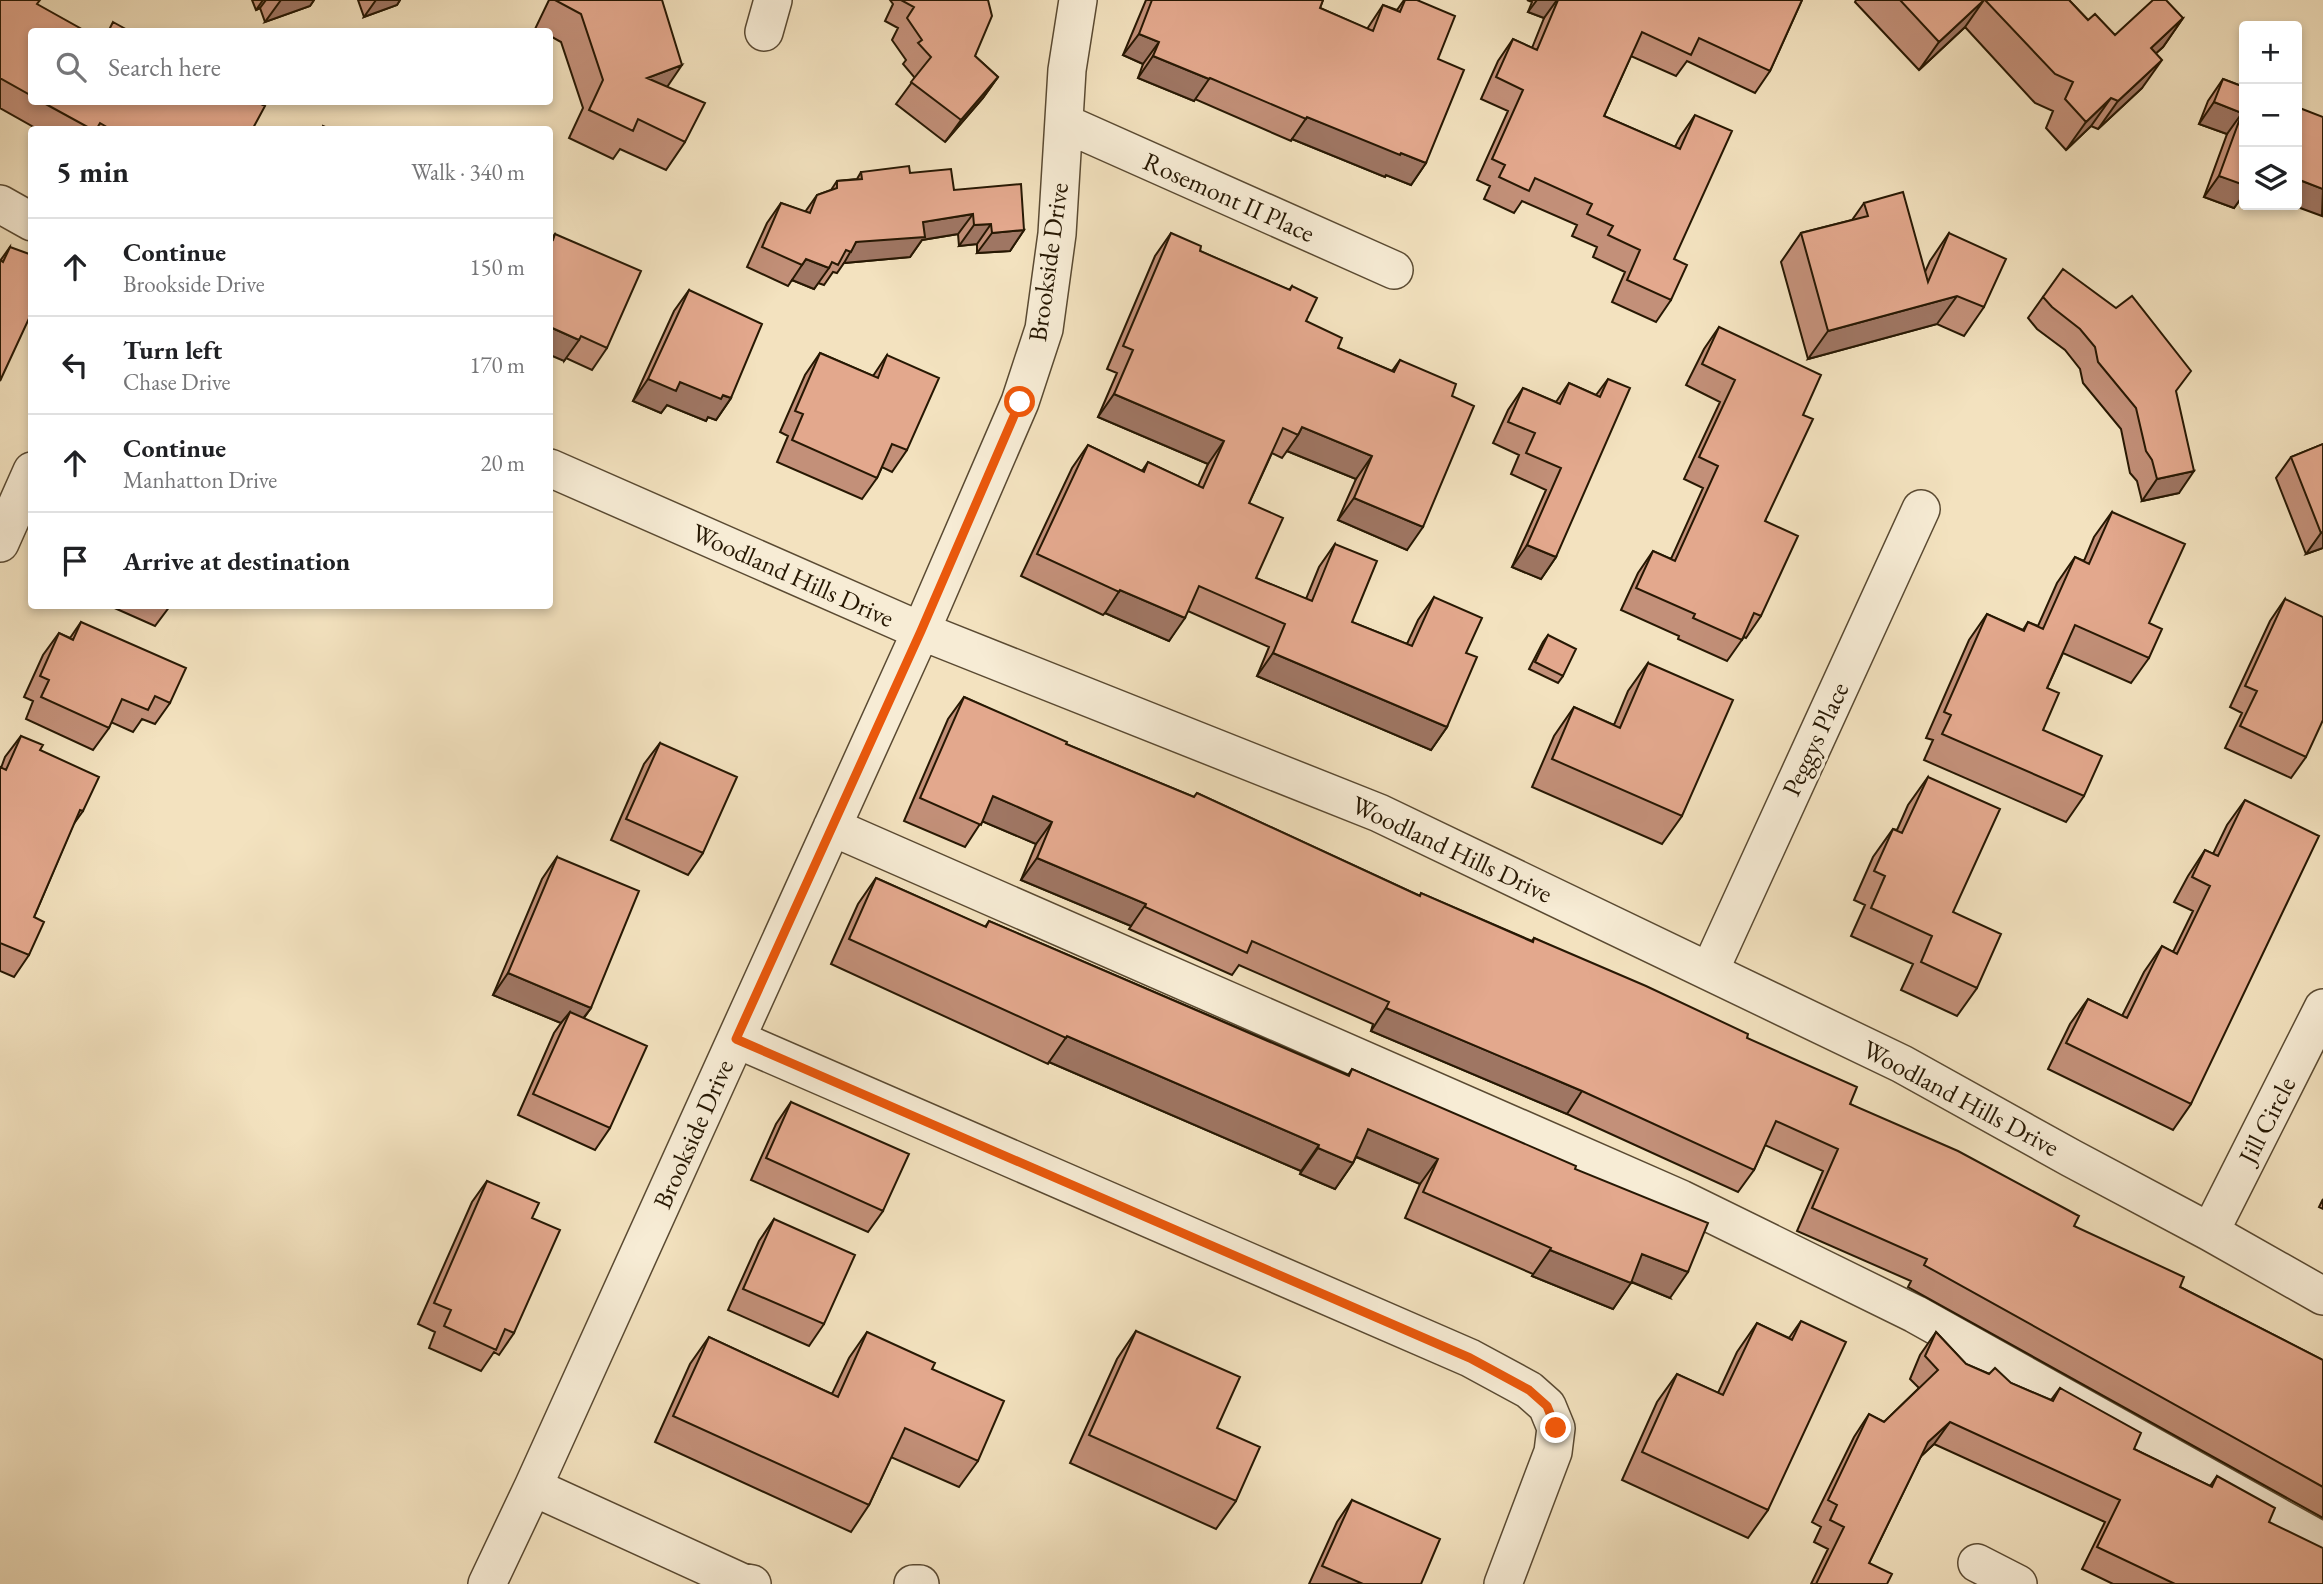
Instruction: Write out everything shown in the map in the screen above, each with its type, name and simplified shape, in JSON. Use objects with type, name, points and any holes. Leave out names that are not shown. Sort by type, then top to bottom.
[{"type":"street","name":"Brookside Drive","points":[[487,1584],[921,631],[1020,402],[1044,329],[1057,234],[1067,70],[1078,0]]},
{"type":"street","name":"Rosemont II Place","points":[[1064,123],[1394,271]]},
{"type":"street","points":[[0,204],[28,220]]},
{"type":"street","name":"Woodland Hills Drive","points":[[553,469],[921,631],[1379,813],[1902,1064],[2323,1296]]},
{"type":"street","points":[[0,543],[28,480]]},
{"type":"street","name":"Peggys Place","points":[[1710,970],[1921,509]]},
{"type":"street","points":[[832,827],[1681,1199],[1915,1314],[2323,1542]]},
{"type":"street","name":"Jill Circle","points":[[2210,1232],[2323,1009]]},
{"type":"street","points":[[736,1039],[1470,1358],[1529,1390],[1547,1406],[1556,1428],[1553,1452],[1514,1580]]},
{"type":"street","points":[[533,1487],[741,1582],[752,1584]]},
{"type":"street","points":[[1977,1563],[2018,1584]]},
{"type":"street","points":[[913,1584],[920,1584]]},
{"type":"building","points":[[0,0],[40,0],[37,4],[80,28],[28,28],[28,94],[0,78]]},
{"type":"building","points":[[555,0],[662,0],[682,65],[647,78],[705,103],[685,142],[638,119],[633,131],[589,110],[603,80],[581,14]]},
{"type":"building","points":[[901,0],[988,0],[992,16],[975,56],[998,77],[961,120],[911,82],[931,57],[918,43],[922,40],[907,18],[914,7]]},
{"type":"building","points":[[1152,0],[1323,0],[1320,8],[1373,31],[1383,5],[1400,12],[1405,0],[1417,0],[1455,16],[1438,59],[1464,70],[1426,163],[1307,117],[1306,119],[1153,56],[1159,42],[1139,34]]},
{"type":"building","points":[[1558,0],[1802,0],[1770,71],[1699,38],[1691,55],[1642,32],[1604,116],[1680,149],[1695,115],[1732,131],[1674,259],[1687,265],[1671,300],[1627,280],[1640,250],[1608,235],[1613,226],[1587,214],[1592,204],[1535,178],[1529,191],[1499,177],[1505,165],[1492,159],[1523,90],[1496,77],[1513,39],[1537,50]]},
{"type":"building","points":[[1900,0],[1984,0],[1939,42]]},
{"type":"building","points":[[1985,0],[2069,0],[2088,20],[2095,14],[2115,35],[2153,0],[2166,0],[2183,18],[2151,48],[2162,60],[2118,101],[2111,98],[2086,122],[2065,99],[2073,82],[2055,74]]},
{"type":"building","points":[[113,22],[124,28],[110,28]]},
{"type":"building","points":[[2223,79],[2239,85],[2239,112],[2214,102]]},
{"type":"building","points":[[47,105],[265,106],[254,126],[105,126],[100,123],[98,126],[86,126]]},
{"type":"building","points":[[2302,109],[2323,117],[2323,189],[2302,181]]},
{"type":"building","points":[[2239,121],[2239,183],[2219,176]]},
{"type":"building","points":[[909,166],[910,173],[951,169],[954,190],[1021,184],[1024,230],[992,233],[991,224],[974,225],[973,214],[923,222],[925,237],[856,242],[851,252],[846,250],[838,265],[832,262],[829,268],[806,259],[802,265],[762,247],[781,203],[810,213],[817,195],[837,188],[837,181],[862,179],[861,172]]},
{"type":"building","points":[[1903,192],[1928,282],[1949,233],[2006,259],[1984,307],[1957,296],[1828,331],[1801,233],[1868,216],[1864,203]]},
{"type":"building","points":[[1171,233],[1201,246],[1200,251],[1290,290],[1292,286],[1317,298],[1306,321],[1342,338],[1338,348],[1394,372],[1400,360],[1456,384],[1452,396],[1474,406],[1423,527],[1354,498],[1372,456],[1302,427],[1298,435],[1283,428],[1249,503],[1283,518],[1256,578],[1312,601],[1335,544],[1377,561],[1352,622],[1412,646],[1434,597],[1482,618],[1466,653],[1477,657],[1447,727],[1273,653],[1285,624],[1199,586],[1185,618],[1120,590],[1119,592],[1037,554],[1088,445],[1144,472],[1148,462],[1203,488],[1224,441],[1114,394],[1133,350],[1123,346]]},
{"type":"building","points":[[555,234],[641,271],[607,348],[581,336],[579,340],[553,328]]},
{"type":"building","points":[[10,247],[28,254],[28,321],[0,381],[0,260],[3,262]]},
{"type":"building","points":[[2063,269],[2116,308],[2132,296],[2191,371],[2176,391],[2194,471],[2157,479],[2152,460],[2146,451],[2136,408],[2098,362],[2095,347],[2080,329],[2043,297]]},
{"type":"building","points":[[689,290],[762,324],[731,398],[723,395],[721,399],[680,382],[676,391],[648,379]]},
{"type":"building","points":[[1719,327],[1821,375],[1803,415],[1813,419],[1765,521],[1798,536],[1761,616],[1754,613],[1742,640],[1693,618],[1695,614],[1636,588],[1653,551],[1675,561],[1718,466],[1699,457],[1735,380],[1702,364]]},
{"type":"building","points":[[820,353],[878,378],[887,355],[939,378],[907,450],[892,444],[877,478],[792,440],[803,414],[795,411]]},
{"type":"building","points":[[1608,379],[1630,388],[1556,557],[1527,545],[1561,468],[1526,453],[1535,433],[1508,422],[1523,388],[1560,404],[1569,383],[1600,397]]},
{"type":"building","points":[[2323,444],[2323,532],[2321,533],[2291,457]]},
{"type":"building","points":[[2112,512],[2185,544],[2149,623],[2162,629],[2149,658],[2075,625],[2047,688],[2059,693],[2043,730],[2102,756],[2084,796],[1942,734],[1951,715],[1944,712],[1987,614],[2024,631],[2028,622],[2043,629],[2075,557],[2089,564]]},
{"type":"building","points":[[2285,599],[2323,617],[2323,720],[2306,757],[2240,726],[2257,691],[2245,686]]},
{"type":"building","points":[[81,622],[186,668],[170,703],[155,696],[148,710],[122,699],[109,728],[41,697],[49,680],[40,676],[59,633],[73,640]]},
{"type":"building","points":[[1548,635],[1576,649],[1563,676],[1535,662]]},
{"type":"building","points":[[1648,663],[1733,700],[1682,816],[1552,759],[1574,707],[1620,728]]},
{"type":"building","points":[[964,697],[1067,742],[1066,744],[1194,797],[1197,793],[1420,896],[1421,893],[1533,942],[1534,938],[1646,986],[1748,1034],[1747,1038],[1857,1087],[1850,1104],[1958,1151],[2079,1216],[2074,1226],[2184,1277],[2180,1287],[2323,1360],[2323,1487],[1924,1265],[1927,1259],[1812,1208],[1838,1149],[1776,1121],[1754,1170],[1582,1091],[1386,1008],[1389,1002],[1252,941],[1247,953],[1145,907],[1146,904],[1037,858],[1052,822],[993,796],[981,825],[920,798]]},
{"type":"building","points":[[21,736],[43,745],[40,750],[99,777],[83,811],[80,810],[34,917],[44,922],[29,955],[0,943],[0,767],[6,770]]},
{"type":"building","points":[[660,743],[737,777],[703,853],[626,819]]},
{"type":"building","points":[[1928,777],[2000,809],[1953,912],[2001,934],[1977,988],[1921,962],[1932,936],[1871,908],[1885,876],[1874,871],[1893,829],[1902,833]]},
{"type":"building","points":[[2245,800],[2319,836],[2191,1104],[2066,1043],[2088,999],[2127,1018],[2162,946],[2177,954],[2210,886],[2192,877],[2205,850],[2218,856]]},
{"type":"building","points":[[557,857],[639,891],[591,1008],[508,973]]},
{"type":"building","points":[[876,878],[986,927],[989,921],[1349,1076],[1352,1069],[1576,1166],[1575,1169],[1708,1223],[1688,1272],[1642,1254],[1631,1283],[1550,1250],[1551,1248],[1423,1192],[1438,1159],[1368,1129],[1353,1163],[1318,1148],[1319,1145],[1067,1036],[1066,1038],[849,939]]},
{"type":"building","points":[[570,1012],[647,1046],[610,1128],[533,1094]]},
{"type":"building","points":[[791,1102],[909,1154],[883,1211],[766,1158]]},
{"type":"building","points":[[487,1181],[539,1203],[532,1218],[560,1230],[514,1333],[505,1329],[496,1350],[444,1326],[451,1310],[434,1303]]},
{"type":"building","points":[[774,1219],[855,1255],[824,1324],[743,1289]]},
{"type":"building","points":[[1801,1321],[1846,1342],[1768,1510],[1642,1452],[1677,1374],[1723,1395],[1757,1323],[1792,1340]]},
{"type":"building","points":[[1136,1331],[1240,1377],[1217,1428],[1260,1447],[1236,1501],[1089,1435]]},
{"type":"building","points":[[867,1332],[935,1363],[932,1369],[1004,1401],[978,1461],[905,1428],[869,1505],[673,1416],[709,1337],[838,1397]]},
{"type":"building","points":[[1936,1332],[1966,1364],[1989,1374],[1995,1368],[2011,1383],[2053,1401],[2060,1388],[2141,1433],[2134,1449],[2212,1487],[2217,1476],[2275,1508],[2269,1522],[2323,1548],[2323,1584],[2175,1584],[2097,1547],[2120,1500],[1950,1422],[1928,1442],[1869,1563],[1892,1574],[1887,1584],[1816,1584],[1844,1527],[1830,1520],[1837,1505],[1828,1500],[1869,1414],[1884,1422],[1938,1370],[1925,1356]]},
{"type":"building","points":[[1352,1500],[1440,1539],[1421,1584],[1363,1584],[1322,1566]]},
{"type":"route","points":[[1020,402],[921,631],[736,1039],[1470,1358],[1529,1390],[1547,1406],[1556,1428]]}]
